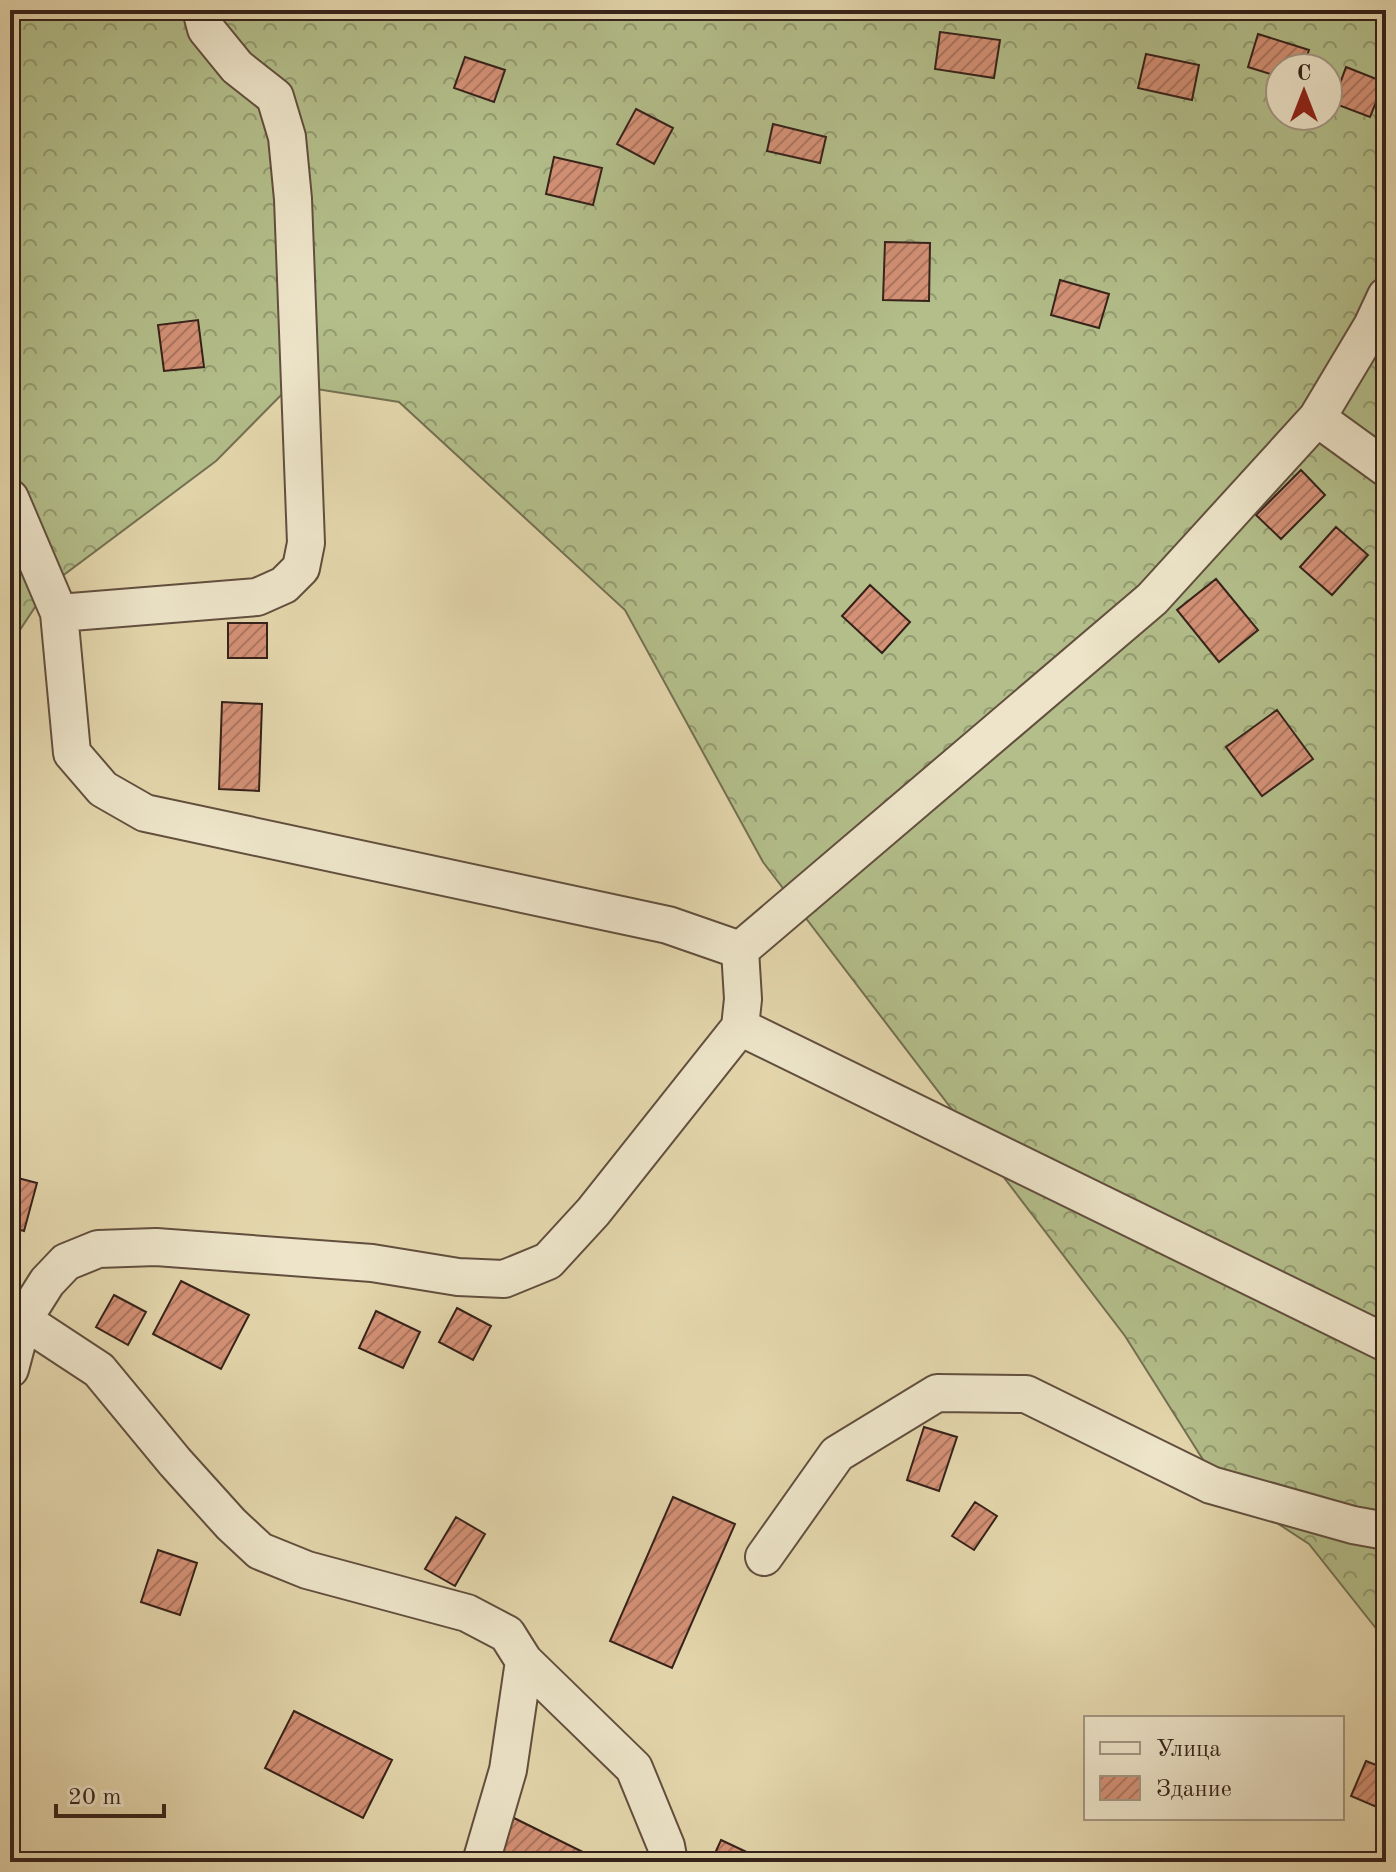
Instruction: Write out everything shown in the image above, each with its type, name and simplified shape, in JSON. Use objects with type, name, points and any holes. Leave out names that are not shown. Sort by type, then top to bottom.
[{"type":"street","points":[[59,613],[257,597],[284,585],[301,568],[306,543],[293,199],[287,137],[275,97],[237,67],[206,29],[201,10]]},
{"type":"street","points":[[740,950],[1152,599],[1317,418],[1372,326],[1386,296]]},
{"type":"street","points":[[1317,418],[1386,468]]},
{"type":"street","points":[[10,498],[59,613],[72,753],[103,789],[145,813],[668,925],[740,950]]},
{"type":"street","points":[[10,1369],[16,1318],[66,1262],[98,1249],[156,1247],[372,1263],[458,1277],[504,1279],[548,1261],[593,1212],[740,1027],[743,999],[740,950]]},
{"type":"street","points":[[740,1027],[1386,1343]]},
{"type":"street","points":[[16,1318],[99,1370],[175,1462],[260,1551],[307,1570],[467,1613],[507,1634],[524,1661],[634,1768],[666,1846],[669,1862]]},
{"type":"street","points":[[764,1557],[837,1454],[937,1393],[1026,1394],[1211,1485],[1353,1525],[1386,1531]]},
{"type":"street","points":[[481,1862],[508,1770],[524,1661]]},
{"type":"green space","points":[[10,10],[1386,10],[1386,1641],[1309,1544],[1219,1485],[1125,1336],[763,862],[625,610],[399,402],[291,385],[216,461],[49,586],[10,645]]},
{"type":"building","points":[[940,32],[1000,40],[994,78],[935,69]]},
{"type":"building","points":[[1258,34],[1309,50],[1264,52],[1264,72],[1248,67]]},
{"type":"building","points":[[1146,54],[1199,65],[1192,100],[1138,88]]},
{"type":"building","points":[[465,57],[505,70],[494,102],[454,88]]},
{"type":"building","points":[[1346,67],[1384,82],[1370,117],[1344,107]]},
{"type":"building","points":[[636,109],[673,128],[654,164],[617,144]]},
{"type":"building","points":[[773,124],[826,137],[820,163],[767,151]]},
{"type":"building","points":[[554,157],[602,168],[593,205],[546,194]]},
{"type":"building","points":[[885,242],[930,243],[929,301],[883,300]]},
{"type":"building","points":[[1060,280],[1109,294],[1099,328],[1051,315]]},
{"type":"building","points":[[198,320],[204,367],[164,371],[158,325]]},
{"type":"building","points":[[1301,470],[1325,495],[1281,539],[1256,515]]},
{"type":"building","points":[[1336,527],[1368,555],[1332,595],[1300,567]]},
{"type":"building","points":[[1216,579],[1258,630],[1219,662],[1177,610]]},
{"type":"building","points":[[870,585],[910,622],[882,653],[842,616]]},
{"type":"building","points":[[228,623],[267,623],[267,658],[228,658]]},
{"type":"building","points":[[222,702],[262,704],[259,791],[219,789]]},
{"type":"building","points":[[1277,710],[1313,759],[1262,796],[1226,747]]},
{"type":"building","points":[[10,1176],[37,1183],[24,1231],[10,1227]]},
{"type":"building","points":[[181,1281],[249,1315],[221,1369],[153,1334]]},
{"type":"building","points":[[114,1295],[146,1312],[128,1345],[96,1327]]},
{"type":"building","points":[[457,1308],[491,1326],[473,1360],[439,1342]]},
{"type":"building","points":[[376,1311],[420,1332],[403,1368],[359,1348]]},
{"type":"building","points":[[924,1427],[957,1437],[939,1491],[907,1480]]},
{"type":"building","points":[[673,1497],[735,1524],[672,1668],[610,1641]]},
{"type":"building","points":[[975,1502],[997,1516],[974,1550],[952,1536]]},
{"type":"building","points":[[456,1517],[485,1534],[455,1586],[425,1569]]},
{"type":"building","points":[[158,1550],[197,1563],[180,1615],[141,1602]]},
{"type":"building","points":[[294,1711],[392,1760],[363,1818],[265,1768]]},
{"type":"building","points":[[1366,1761],[1386,1769],[1386,1811],[1351,1796]]},
{"type":"building","points":[[514,1818],[603,1862],[493,1862]]},
{"type":"building","points":[[721,1840],[753,1855],[749,1862],[711,1862]]}]
